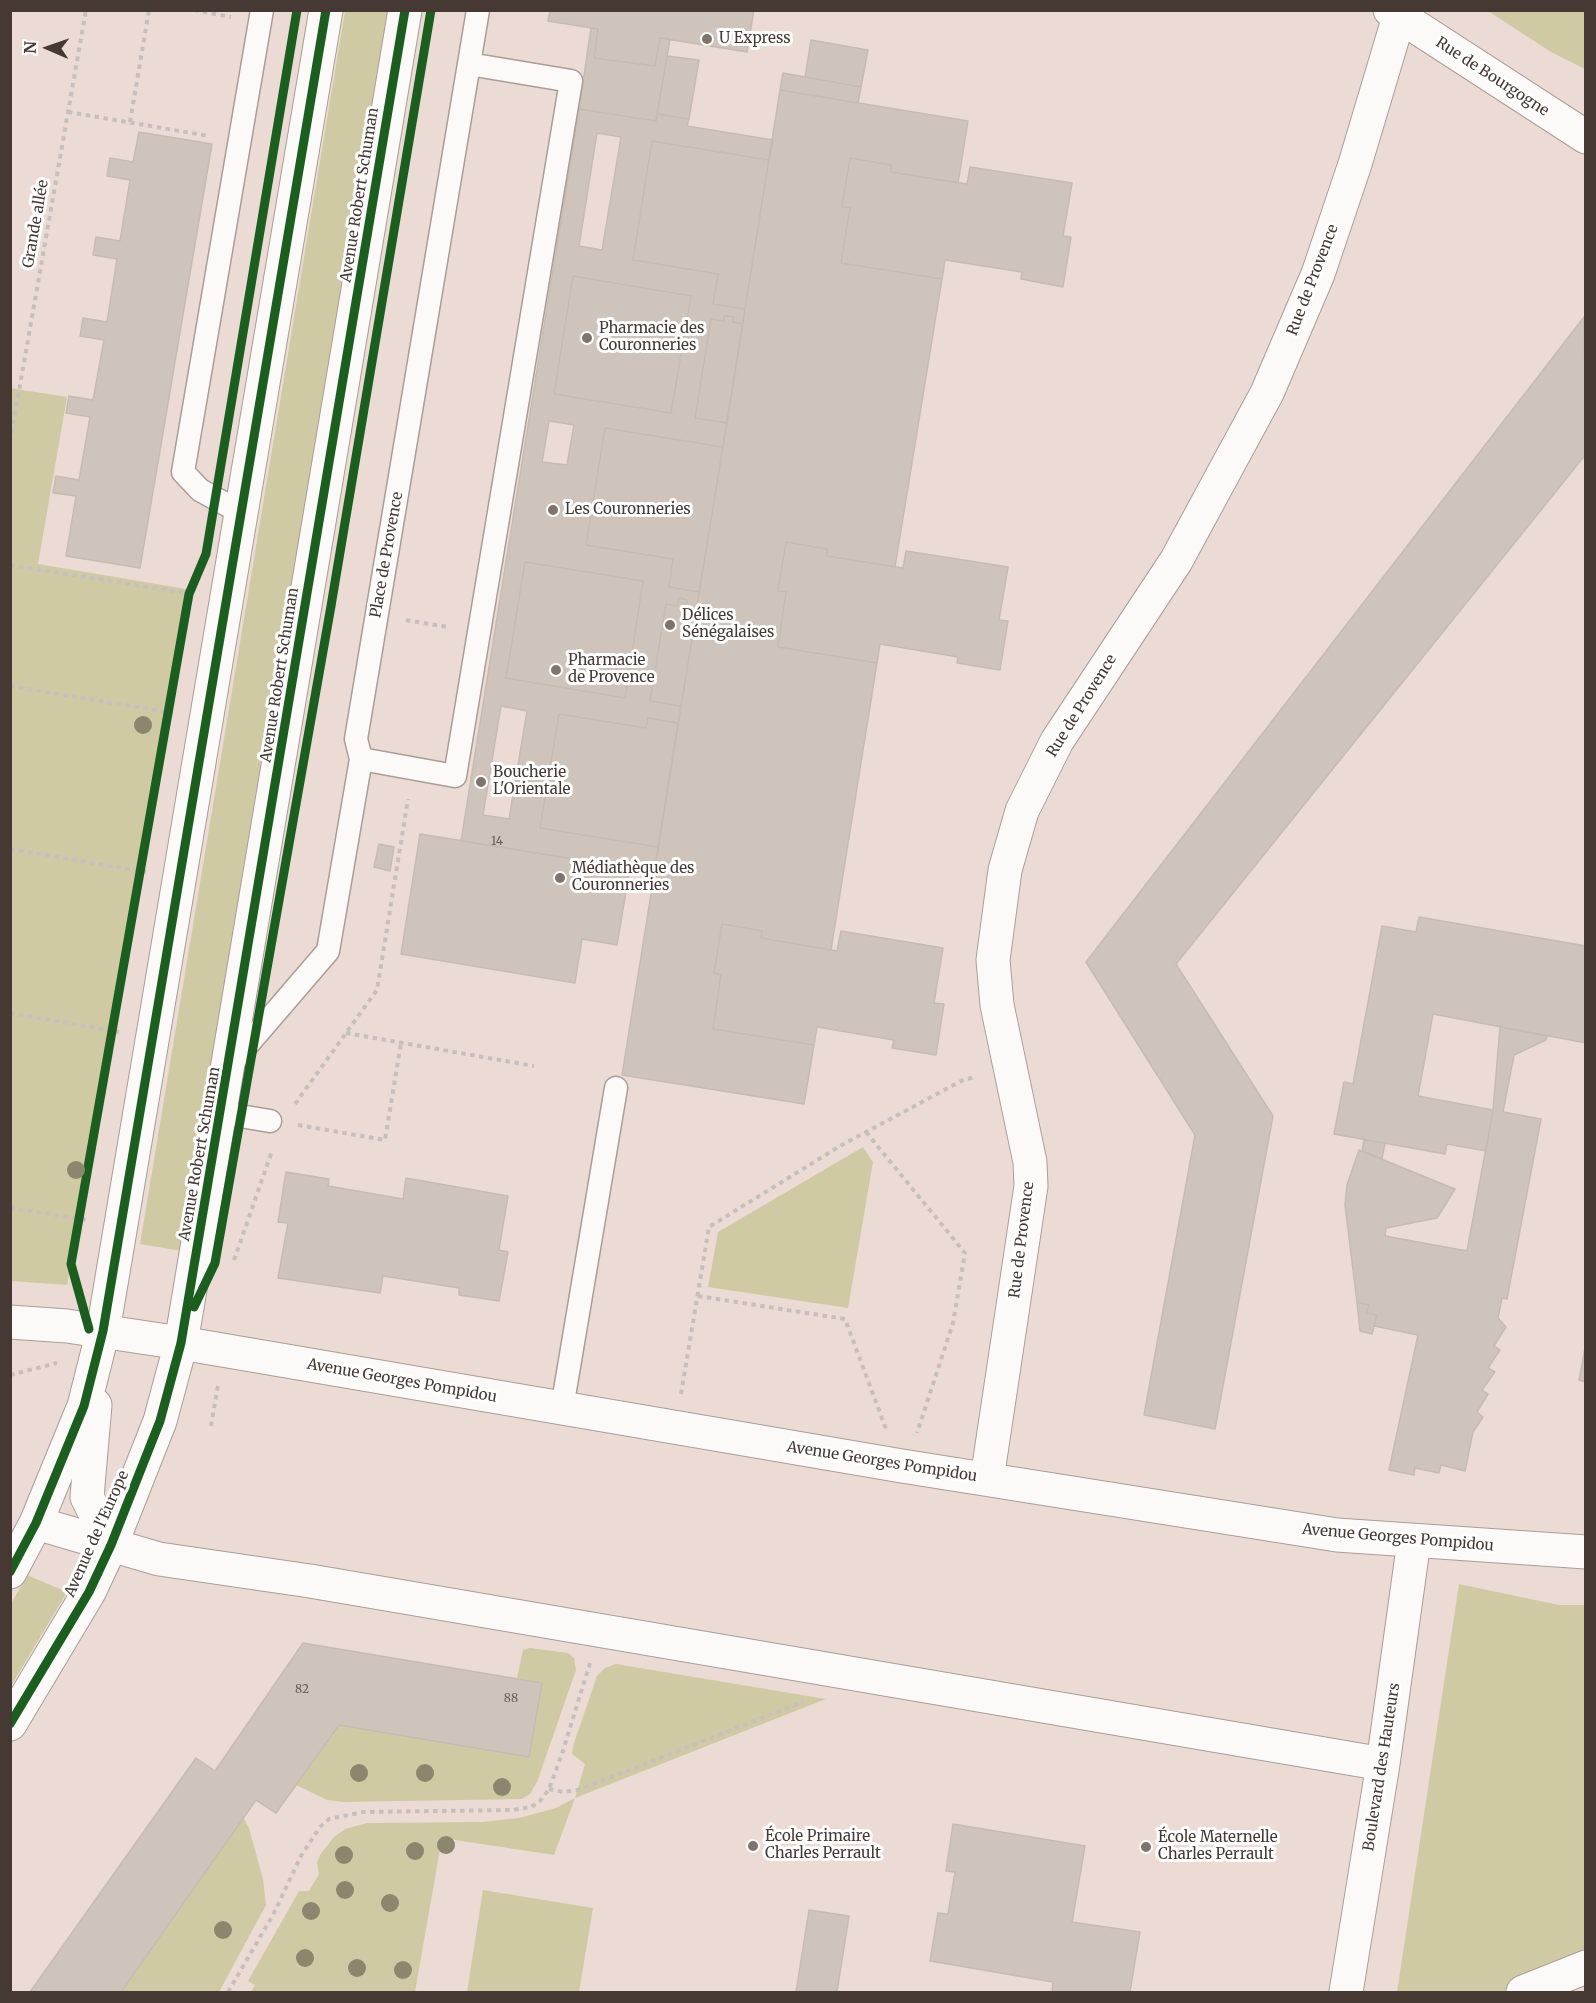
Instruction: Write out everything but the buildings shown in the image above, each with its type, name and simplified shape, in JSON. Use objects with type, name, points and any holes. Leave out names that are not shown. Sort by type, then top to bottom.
[{"type":"street","points":[[111,1545],[87,1497],[101,1340],[327,10]]},
{"type":"street","name":"Avenue Robert Schuman","points":[[182,1343],[405,10]]},
{"type":"street","name":"Rue de Bourgogne","points":[[1397,12],[1586,137]]},
{"type":"street","name":"Rue de Provence","points":[[987,1479],[1031,1186],[1030,1162],[997,1005],[993,960],[1005,870],[1022,811],[1057,741],[1176,561],[1267,393],[1317,274],[1355,164],[1397,12]]},
{"type":"street","points":[[10,1322],[101,1340],[182,1343]]},
{"type":"street","points":[[10,1572],[36,1523],[84,1406],[101,1340]]},
{"type":"street","name":"Avenue Georges Pompidou","points":[[182,1343],[676,1427],[905,1452],[987,1479],[1337,1536],[1586,1552]]},
{"type":"street","name":"Avenue de l'Europe","points":[[10,1724],[89,1592],[111,1545],[160,1421],[182,1343]]},
{"type":"street","points":[[36,1523],[159,1559],[310,1581],[840,1672],[1059,1706],[1383,1764]]},
{"type":"street","name":"Boulevard des Hauteurs","points":[[1346,1992],[1383,1764],[1414,1541]]},
{"type":"street","points":[[1523,1992],[1586,1967]]},
{"type":"lane","name":"Place de Provence","points":[[230,1065],[328,951],[361,759],[356,739],[478,10]]},
{"type":"lane","points":[[240,512],[200,490],[183,472],[261,16]]},
{"type":"lane","points":[[361,759],[454,776],[571,81],[470,64]]},
{"type":"lane","points":[[561,1408],[616,1088]]},
{"type":"lane","points":[[222,1113],[276,1122]]},
{"type":"path","points":[[130,122],[149,10]]},
{"type":"path","points":[[194,10],[261,16]]},
{"type":"path","points":[[68,112],[240,141]]},
{"type":"path","points":[[10,564],[193,594]]},
{"type":"path","points":[[186,605],[193,594],[193,584]]},
{"type":"path","points":[[377,615],[479,633]]},
{"type":"path","points":[[10,686],[176,714]]},
{"type":"path","points":[[166,723],[170,700]]},
{"type":"path","points":[[232,1266],[276,1122],[377,990],[413,769]]},
{"type":"path","points":[[10,849],[148,873]]},
{"type":"path","points":[[139,877],[141,865]]},
{"type":"path","points":[[10,1013],[121,1032]]},
{"type":"path","points":[[110,1042],[114,1018]]},
{"type":"path","points":[[346,1033],[534,1066]]},
{"type":"path","points":[[276,1122],[385,1140],[401,1042]]},
{"type":"path","points":[[676,1427],[709,1227],[866,1132],[963,1080],[1011,1068]]},
{"type":"path","points":[[698,1296],[845,1319],[889,1436],[905,1452],[915,1440],[953,1323],[965,1253],[866,1132]]},
{"type":"path","points":[[76,1230],[83,1220],[80,1207]]},
{"type":"path","points":[[10,1208],[83,1220]]},
{"type":"path","points":[[211,1426],[224,1351]]},
{"type":"path","points":[[10,1375],[58,1363]]},
{"type":"path","points":[[228,1992],[273,1915],[301,1856],[328,1819],[363,1812],[512,1810],[531,1807],[549,1789],[586,1680],[597,1630]]},
{"type":"path","points":[[549,1789],[563,1792],[578,1790],[816,1697],[840,1672]]},
{"type":"shaded area","points":[[345,11],[389,11],[182,1251],[140,1244]]},
{"type":"shaded area","points":[[1488,11],[1585,11],[1585,69],[1551,52]]},
{"type":"shaded area","points":[[10,388],[67,397],[38,564],[186,589],[189,594],[67,1285],[11,1281]]},
{"type":"shaded area","points":[[863,1147],[873,1162],[848,1308],[708,1287],[718,1232]]},
{"type":"shaded area","points":[[27,1575],[67,1592],[11,1686],[11,1604]]},
{"type":"shaded area","points":[[1459,1584],[1559,1605],[1585,1605],[1585,1956],[1505,1992],[1397,1992]]},
{"type":"shaded area","points":[[530,1648],[568,1653],[574,1658],[576,1670],[537,1782],[530,1794],[522,1799],[343,1802],[327,1800],[296,1785],[339,1725],[542,1683],[517,1678],[523,1650]]},
{"type":"shaded area","points":[[616,1664],[826,1699],[575,1798],[585,1764],[572,1754],[573,1746],[597,1676],[605,1668]]},
{"type":"shaded area","points":[[575,1798],[554,1855],[442,1838],[415,1992],[251,1992],[255,1985],[248,1981],[299,1891],[309,1891],[319,1874],[317,1863],[320,1855],[334,1837],[345,1829],[367,1823],[482,1822],[519,1818],[556,1808]]},
{"type":"shaded area","points":[[243,1817],[249,1828],[263,1879],[266,1905],[219,1992],[121,1992]]},
{"type":"shaded area","points":[[483,1890],[593,1908],[579,1992],[467,1992]]},
{"type":"cycle path","points":[[89,1329],[71,1264],[189,594],[206,554],[297,10]]},
{"type":"cycle path","points":[[10,1572],[36,1523],[84,1406],[103,1331],[326,10]]},
{"type":"cycle path","points":[[10,1724],[89,1592],[111,1545],[160,1421],[181,1343],[405,10]]},
{"type":"cycle path","points":[[194,1307],[215,1263],[331,606],[431,10]]},
{"type":"place","name":"U Express","points":[[707,39]]},
{"type":"place","name":"Pharmacie des Couronneries","points":[[587,338]]},
{"type":"place","name":"Les Couronneries","points":[[553,510]]},
{"type":"place","name":"Délices Sénégalaises","points":[[670,625]]},
{"type":"place","name":"Pharmacie de Provence","points":[[556,670]]},
{"type":"place","name":"Boucherie L'Orientale","points":[[481,782]]},
{"type":"place","name":"Médiathèque des Couronneries","points":[[560,878]]},
{"type":"place","name":"École Primaire Charles Perrault","points":[[753,1846]]},
{"type":"place","name":"École Maternelle Charles Perrault","points":[[1146,1847]]}]
